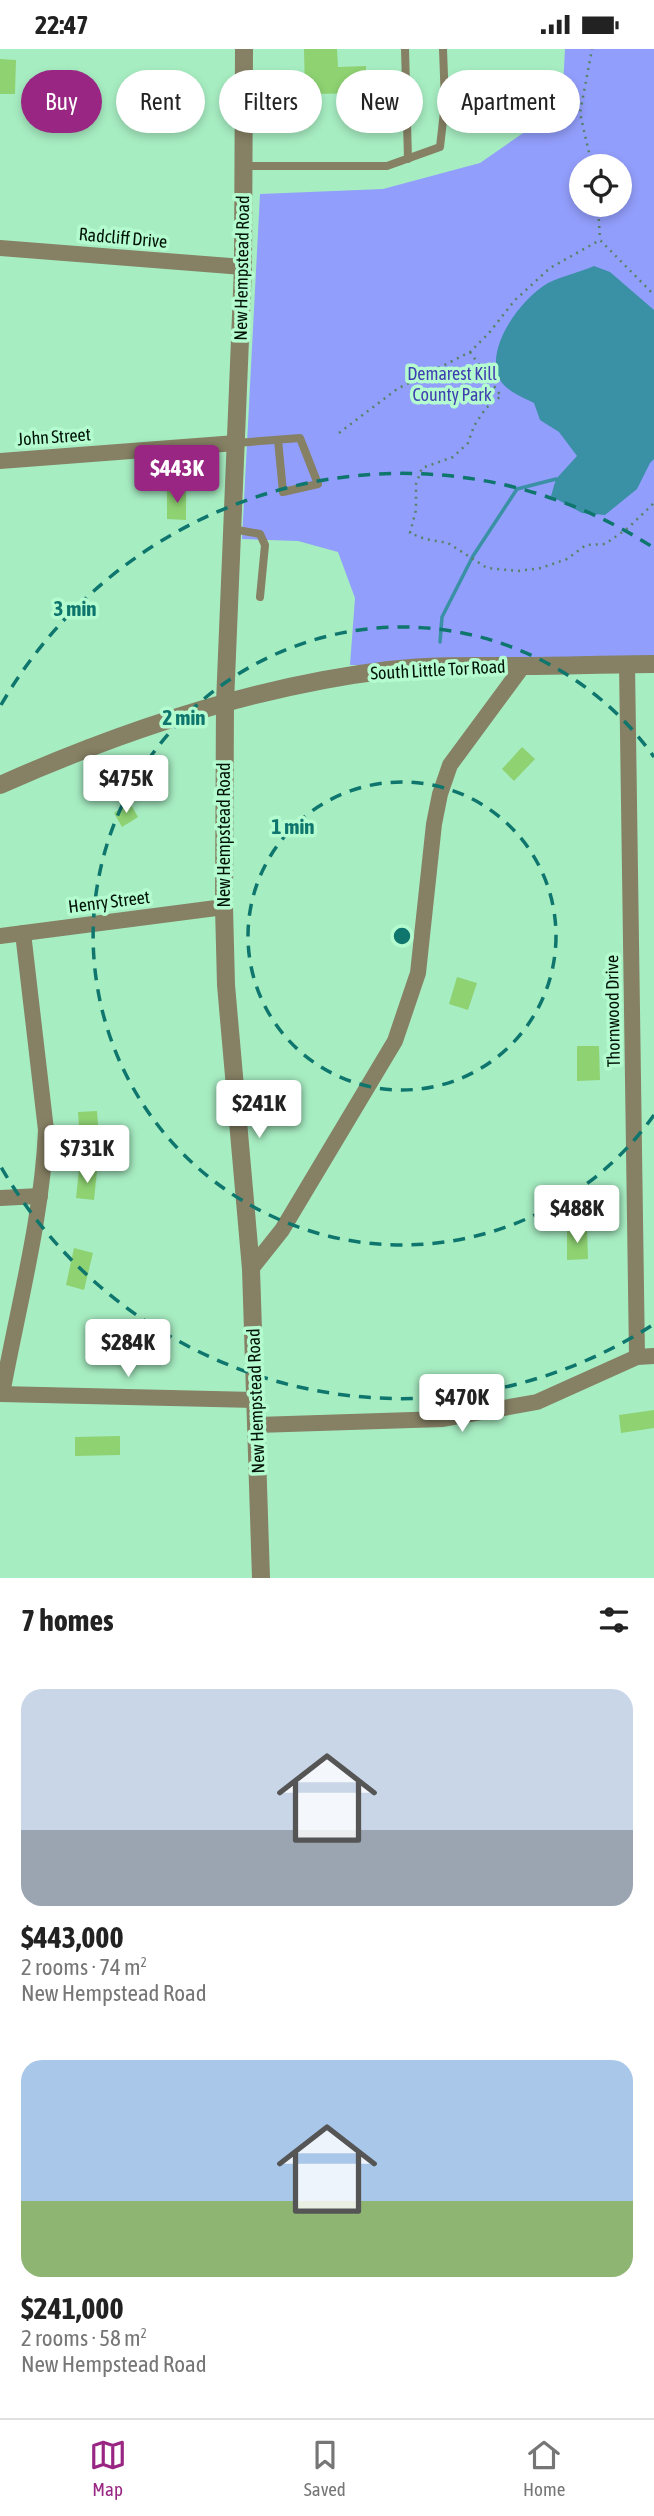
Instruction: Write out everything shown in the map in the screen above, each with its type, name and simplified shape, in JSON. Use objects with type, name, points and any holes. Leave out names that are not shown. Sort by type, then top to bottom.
[{"type":"street","name":"New Hempstead Road","points":[[244,49],[243,267],[225,703],[224,907],[226,985],[251,1269],[261,1578]]},
{"type":"street","name":"Radcliff Drive","points":[[0,248],[243,267]]},
{"type":"street","name":"John Street","points":[[0,461],[236,443]]},
{"type":"street","name":"Thornwood Drive","points":[[627,664],[637,1357]]},
{"type":"street","name":"South Little Tor Road","points":[[0,785],[115,738],[225,703],[331,678],[452,665],[654,664]]},
{"type":"street","points":[[251,1269],[282,1230],[395,1041],[418,973],[434,824],[440,794],[450,765],[523,666]]},
{"type":"street","name":"Henry Street","points":[[0,936],[224,907]]},
{"type":"street","points":[[23,933],[46,1130],[40,1196],[1,1394],[255,1400]]},
{"type":"street","points":[[0,1198],[40,1196]]},
{"type":"street","points":[[257,1425],[443,1419],[537,1402],[637,1357],[654,1356]]},
{"type":"lane","points":[[405,49],[408,159]]},
{"type":"lane","points":[[244,166],[387,166],[440,146],[445,103],[443,49]]},
{"type":"lane","points":[[236,443],[300,438],[318,484],[283,492],[278,440]]},
{"type":"lane","points":[[232,529],[260,534],[265,545],[260,597]]},
{"type":"path","points":[[589,154],[580,113],[592,49]]},
{"type":"path","points":[[599,217],[600,240],[654,295]]},
{"type":"path","points":[[340,433],[397,389],[470,352],[515,300],[551,268],[600,240]]},
{"type":"path","points":[[470,352],[500,396],[486,408],[474,426],[468,443],[453,457],[422,468],[416,484],[416,510],[410,533],[448,543],[487,568],[541,568],[566,559],[586,545],[606,544],[628,528],[654,503]]},
{"type":"green space","name":"Demarest Kill County Park","points":[[565,49],[654,49],[654,664],[350,665],[355,598],[338,552],[298,541],[242,539],[260,194],[383,189],[480,163],[523,133],[580,133],[580,70],[564,70]]},
{"type":"shaded area","points":[[594,266],[610,272],[654,310],[654,459],[637,489],[605,515],[582,513],[551,496],[556,479],[577,456],[559,432],[540,420],[534,403],[505,387],[499,378],[496,365],[501,338],[527,300],[548,283]]},
{"type":"building","points":[[304,49],[337,49],[338,67],[366,66],[366,70],[336,70],[336,94],[322,94],[322,70],[304,70]]},
{"type":"building","points":[[0,59],[16,60],[15,94],[0,94]]},
{"type":"building","points":[[167,491],[186,491],[186,520],[167,519]]},
{"type":"building","points":[[522,747],[535,759],[514,781],[502,769]]},
{"type":"building","points":[[130,803],[138,817],[122,827],[114,813]]},
{"type":"building","points":[[457,977],[477,983],[468,1010],[449,1004]]},
{"type":"building","points":[[577,1046],[599,1046],[600,1080],[577,1081]]},
{"type":"building","points":[[97,1111],[99,1139],[80,1141],[78,1112]]},
{"type":"building","points":[[79,1170],[97,1171],[94,1200],[76,1198]]},
{"type":"building","points":[[567,1230],[587,1230],[588,1259],[567,1260]]},
{"type":"building","points":[[74,1248],[93,1253],[84,1290],[66,1285]]},
{"type":"building","points":[[654,1410],[654,1428],[621,1433],[619,1415]]},
{"type":"building","points":[[120,1436],[120,1455],[75,1456],[75,1437]]},
{"type":"waterway","points":[[440,642],[442,617],[473,556],[517,489],[556,479]]}]
